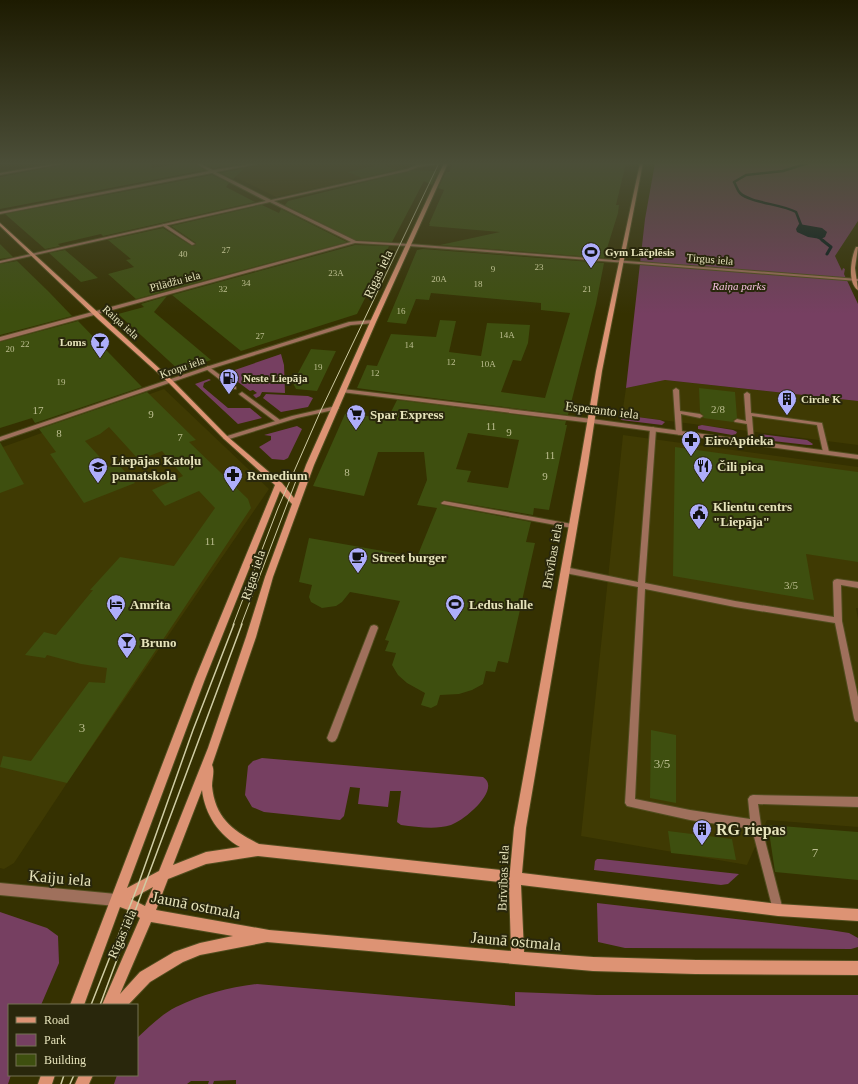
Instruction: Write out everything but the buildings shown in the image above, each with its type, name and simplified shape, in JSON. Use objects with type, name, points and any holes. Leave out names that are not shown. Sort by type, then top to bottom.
[{"type":"main road","name":"Rīgas iela","points":[[109,1004],[148,915],[213,748],[251,637],[268,577],[310,465],[373,322],[423,214]]},
{"type":"main road","name":"Brīvības iela","points":[[518,958],[515,878],[520,828],[564,570],[592,421],[599,371],[631,214]]},
{"type":"main road","name":"Raiņa iela","points":[[0,224],[170,382],[226,438],[279,485],[296,504]]},
{"type":"main road","points":[[858,248],[852,258],[858,289]]},
{"type":"main road","name":"Rīgas iela","points":[[77,1004],[218,632],[279,485]]},
{"type":"main road","points":[[213,748],[207,774],[209,797],[217,819],[230,834],[258,850]]},
{"type":"main road","name":"Jaunā ostmala","points":[[116,900],[164,875],[206,858],[258,850],[515,878],[778,910],[858,915]]},
{"type":"main road","name":"Jaunā ostmala","points":[[116,900],[131,905],[148,915],[269,936],[594,964],[688,967],[858,968]]},
{"type":"main road","points":[[121,1004],[145,977],[179,956],[200,949],[269,936]]},
{"type":"street","points":[[0,262],[214,214]]},
{"type":"street","name":"Tirgus iela","points":[[295,214],[355,242],[856,280]]},
{"type":"street","name":"Pīlādžu iela","points":[[0,339],[355,242]]},
{"type":"street","name":"Kroņu iela","points":[[0,439],[208,368],[351,323],[373,322]]},
{"type":"street","name":"Esperanto iela","points":[[343,391],[679,432],[858,457]]},
{"type":"street","points":[[226,438],[309,412],[336,408]]},
{"type":"street","name":"Kaiju iela","points":[[0,889],[116,900]]},
{"type":"lane","points":[[164,224],[193,244]]},
{"type":"lane","points":[[208,368],[234,388]]},
{"type":"lane","points":[[676,390],[679,432]]},
{"type":"lane","points":[[242,394],[278,421]]},
{"type":"lane","points":[[747,394],[750,442]]},
{"type":"lane","points":[[677,412],[700,416]]},
{"type":"lane","points":[[749,414],[820,424],[826,452]]},
{"type":"lane","points":[[737,421],[748,423]]},
{"type":"lane","points":[[653,429],[642,585],[630,803],[690,815],[756,825]]},
{"type":"lane","points":[[444,503],[572,526]]},
{"type":"lane","points":[[564,570],[735,604],[838,621]]},
{"type":"lane","points":[[858,585],[837,582],[838,621],[858,718]]},
{"type":"lane","points":[[332,738],[374,628]]},
{"type":"lane","points":[[778,910],[756,825],[753,799],[858,802]]},
{"type":"shaded area","points":[[665,380],[858,401],[858,445],[622,415],[626,388]]},
{"type":"shaded area","points":[[164,389],[269,489],[67,783],[14,863],[4,869],[0,868],[0,448]]},
{"type":"shaded area","points":[[623,435],[858,467],[858,608],[856,608],[858,619],[858,827],[767,820],[747,865],[581,836]]},
{"type":"green space","name":"Raiņa parks","points":[[646,214],[858,214],[858,221],[835,256],[842,271],[843,268],[845,269],[844,274],[858,304],[858,401],[665,380],[626,388]]},
{"type":"green space","points":[[281,354],[284,365],[285,393],[262,392],[260,396],[256,398],[253,395],[257,393],[253,390],[250,391],[226,373]]},
{"type":"green space","points":[[209,379],[211,380],[204,383],[203,387],[228,408],[250,408],[262,418],[238,424],[195,384]]},
{"type":"green space","points":[[266,394],[308,396],[313,398],[308,407],[281,412],[263,398]]},
{"type":"green space","points":[[622,415],[665,422],[662,425],[621,420]]},
{"type":"green space","points":[[702,425],[737,432],[736,434],[732,435],[698,429],[698,426]]},
{"type":"green space","points":[[297,426],[302,429],[288,458],[284,460],[272,459],[259,447],[271,440],[271,436],[264,435]]},
{"type":"green space","points":[[760,434],[807,440],[813,444],[808,445],[764,440],[760,438]]},
{"type":"green space","points":[[262,758],[483,777],[488,782],[488,789],[485,796],[472,811],[464,818],[445,827],[426,828],[401,825],[397,822],[401,791],[390,791],[388,807],[358,804],[360,788],[350,787],[344,816],[340,820],[264,812],[252,807],[245,795],[248,766],[253,761]]},
{"type":"green space","points":[[597,859],[739,874],[728,884],[721,885],[594,870],[595,861]]},
{"type":"green space","points":[[597,903],[849,933],[858,938],[858,947],[851,949],[625,948],[598,942]]},
{"type":"green space","points":[[0,912],[47,928],[58,936],[59,963],[41,1004],[8,1004],[8,1076],[11,1076],[8,1084],[0,1084]]},
{"type":"green space","points":[[257,984],[515,1006],[515,992],[597,995],[858,995],[858,1084],[236,1084],[236,1080],[214,1081],[213,1084],[208,1084],[209,1081],[191,1081],[187,1084],[114,1084],[117,1076],[138,1076],[138,1037],[166,1013],[176,1007],[205,995],[236,987]]},
{"type":"water","points":[[799,224],[822,228],[827,232],[825,237],[821,239],[808,237],[797,232],[796,229]]},
{"type":"waterway","points":[[797,214],[803,230]]},
{"type":"waterway","points":[[816,236],[824,241]]},
{"type":"waterway","points":[[822,240],[831,247],[827,254]]},
{"type":"tram line","points":[[233,625],[278,508],[321,410],[415,214]]},
{"type":"tram line","points":[[241,625],[299,473]]},
{"type":"tram line","points":[[91,1004],[137,888],[193,730],[234,624]]},
{"type":"tram line","points":[[100,1004],[242,624]]},
{"type":"tram line","points":[[61,1084],[64,1076]]},
{"type":"tram line","points":[[70,1084],[74,1076]]},
{"type":"place","name":"Gym Lāčplēsis","points":[[591,269]]},
{"type":"place","name":"Loms","points":[[100,359]]},
{"type":"place","name":"Neste Liepāja","points":[[229,395]]},
{"type":"place","name":"Circle K","points":[[787,416]]},
{"type":"place","name":"Spar Express","points":[[356,431]]},
{"type":"place","name":"EiroAptieka","points":[[691,457]]},
{"type":"place","name":"Čili pica","points":[[703,483]]},
{"type":"place","name":"Liepājas Katoļu pamatskola","points":[[98,484]]},
{"type":"place","name":"Remedium","points":[[233,492]]},
{"type":"place","name":"Klientu centrs \"Liepāja\"","points":[[699,530]]},
{"type":"place","name":"Street burger","points":[[358,574]]},
{"type":"place","name":"Amrita","points":[[116,621]]},
{"type":"place","name":"Ledus halle","points":[[455,621]]},
{"type":"place","name":"Bruno","points":[[127,659]]},
{"type":"place","name":"RG riepas","points":[[702,846]]}]
